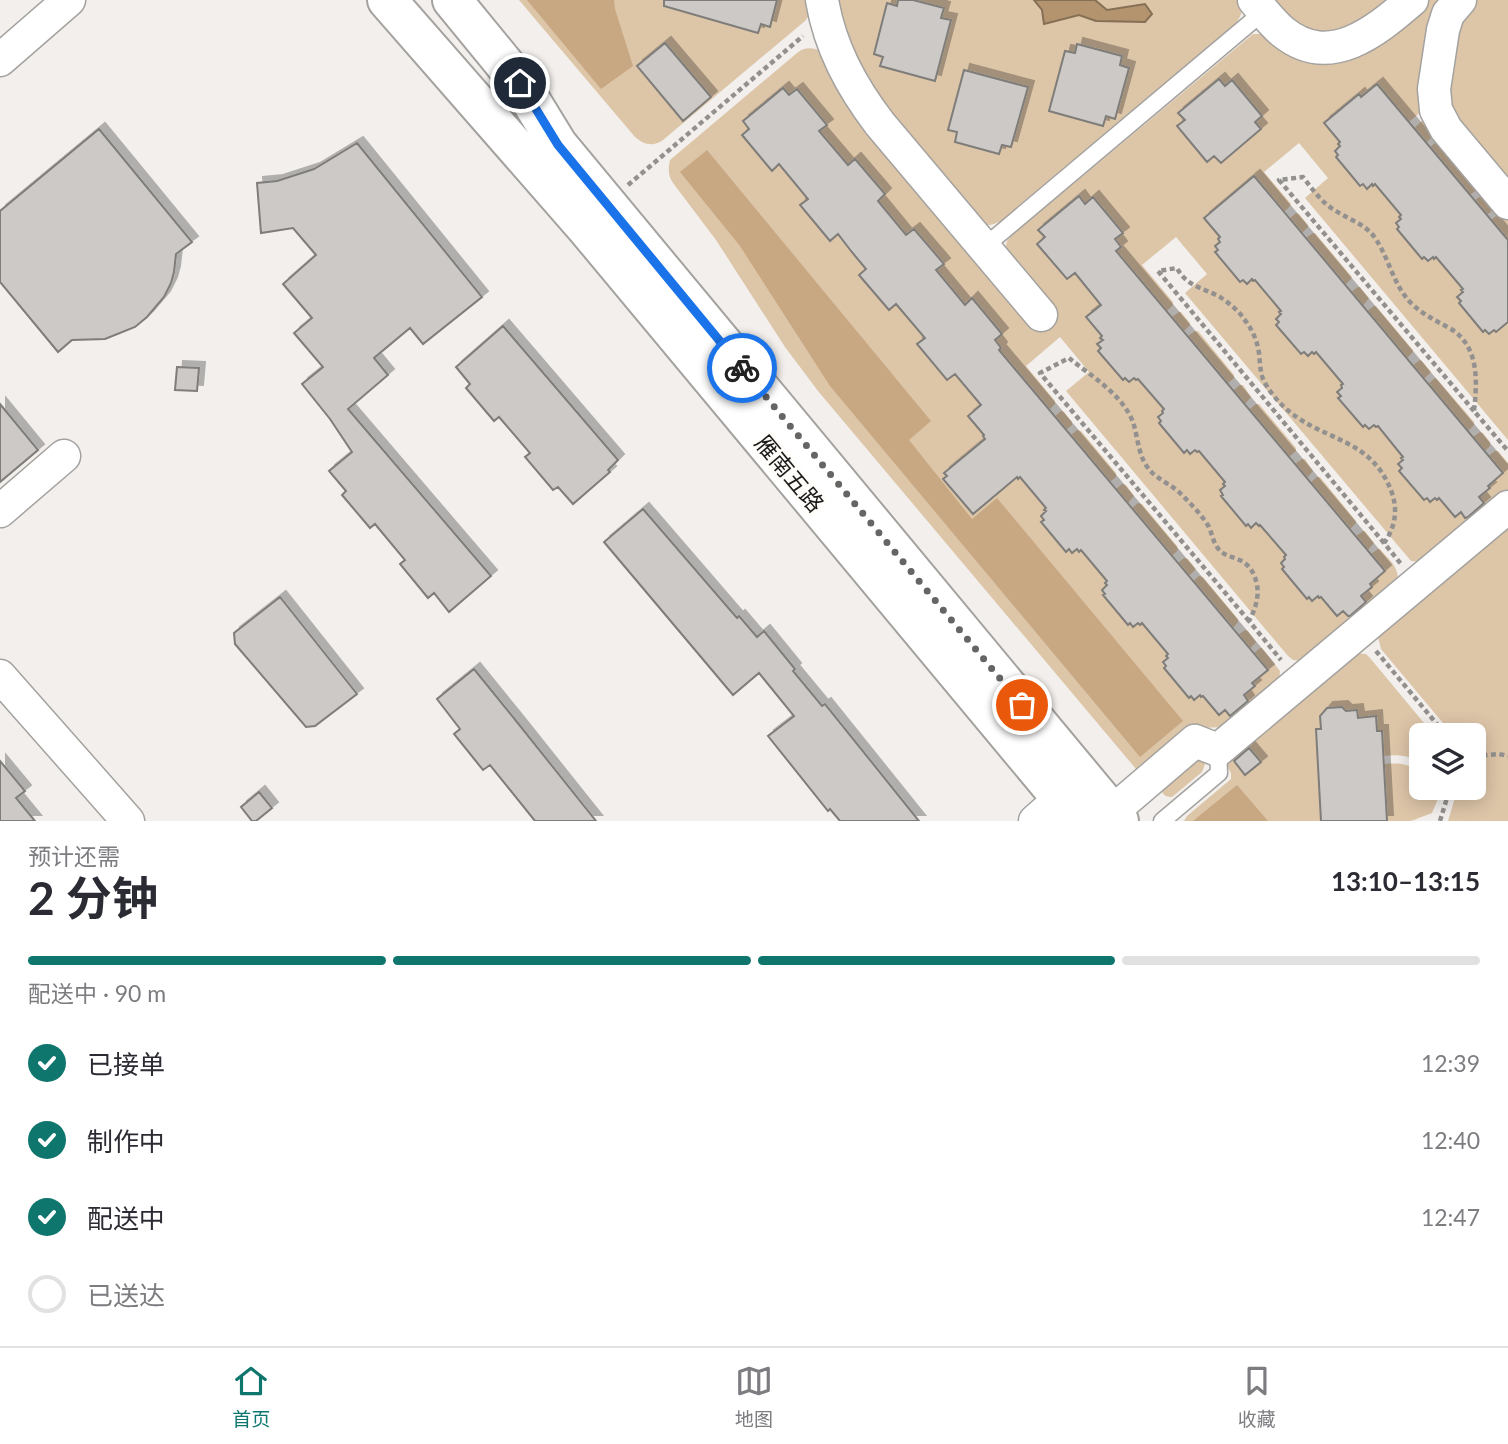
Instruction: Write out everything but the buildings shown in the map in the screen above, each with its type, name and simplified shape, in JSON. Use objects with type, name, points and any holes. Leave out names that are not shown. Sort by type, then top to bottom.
[{"type":"main road","name":"雁南五路","points":[[387,0],[588,230],[1081,815]]},
{"type":"main road","points":[[452,0],[520,83],[558,145],[1081,815]]},
{"type":"street","points":[[0,60],[69,0]]},
{"type":"street","points":[[1259,6],[1283,32],[1297,41],[1318,48],[1329,48],[1346,44],[1370,32],[1412,0]]},
{"type":"street","points":[[1460,0],[1448,14],[1443,30],[1434,89],[1436,110],[1446,129],[1508,203]]},
{"type":"street","points":[[823,9],[835,50],[859,96],[1041,315]]},
{"type":"street","points":[[0,512],[64,456]]},
{"type":"street","points":[[1081,815],[1195,741],[1218,750],[1508,507]]},
{"type":"street","points":[[0,676],[128,821]]},
{"type":"lane","points":[[984,247],[1259,6]]},
{"type":"lane","points":[[1162,821],[1219,773],[1218,750]]},
{"type":"path","points":[[606,204],[823,9]]},
{"type":"path","points":[[1474,411],[1476,368],[1464,340],[1454,331],[1420,312],[1404,296],[1381,246],[1367,229],[1327,205],[1303,177],[1279,180],[1323,233],[1474,411],[1508,451]]},
{"type":"path","points":[[1384,543],[1394,526],[1395,504],[1389,485],[1378,466],[1360,450],[1308,424],[1281,404],[1263,378],[1252,330],[1233,307],[1221,298],[1187,282],[1177,268],[1158,271],[1375,533],[1418,583]]},
{"type":"path","points":[[1249,621],[1255,611],[1258,597],[1252,570],[1242,561],[1218,550],[1208,526],[1193,507],[1179,492],[1148,468],[1141,455],[1133,424],[1123,405],[1069,358],[1040,373],[1300,682]]},
{"type":"path","points":[[1360,632],[1436,723]]},
{"type":"path","points":[[1486,755],[1508,756]]},
{"type":"path","points":[[1440,821],[1446,800]]},
{"type":"shaded area","points":[[519,0],[812,0],[811,13],[805,21],[663,140],[652,144],[635,137]]},
{"type":"shaded area","points":[[527,0],[614,0],[633,66],[601,89]]},
{"type":"shaded area","points":[[831,0],[1241,0],[1242,7],[1241,16],[1235,24],[1001,221],[985,226],[867,91]]},
{"type":"shaded area","points":[[1034,0],[1095,0],[1107,10],[1145,4],[1152,14],[1145,22],[1096,21],[1079,15],[1044,24],[1042,10]]},
{"type":"shaded area","points":[[1265,0],[1398,0],[1375,17],[1315,38]]},
{"type":"shaded area","points":[[1426,0],[1445,0],[1423,110],[1409,122],[1414,128],[1424,119],[1434,135],[1426,143],[1430,147],[1440,139],[1479,188],[1470,195],[1475,200],[1485,193],[1495,208],[1487,215],[1491,220],[1501,212],[1508,218],[1508,440],[1305,198],[1328,178],[1299,143],[1264,172],[1291,204],[1284,212],[1290,218],[1296,213],[1299,214],[1308,225],[1302,233],[1306,238],[1315,233],[1352,277],[1345,285],[1351,292],[1360,287],[1369,298],[1363,306],[1367,311],[1376,306],[1413,350],[1407,358],[1413,365],[1422,361],[1431,372],[1424,379],[1428,384],[1437,379],[1474,422],[1468,431],[1473,437],[1483,433],[1490,442],[1485,451],[1488,456],[1498,451],[1508,463],[1508,493],[1423,562],[1411,561],[1185,293],[1207,274],[1176,237],[1142,265],[1173,302],[1167,311],[1172,317],[1181,312],[1190,323],[1184,331],[1188,336],[1198,331],[1234,375],[1228,383],[1234,390],[1243,385],[1251,397],[1245,404],[1250,409],[1259,404],[1296,448],[1289,457],[1295,464],[1305,459],[1313,471],[1307,478],[1311,482],[1320,477],[1356,521],[1350,529],[1356,536],[1365,531],[1374,543],[1368,550],[1371,554],[1380,549],[1394,565],[1398,579],[1397,585],[1305,661],[1293,660],[1066,391],[1089,372],[1060,337],[1026,366],[1055,401],[1049,410],[1055,416],[1061,411],[1064,412],[1072,422],[1066,430],[1071,435],[1077,430],[1081,431],[1116,473],[1116,477],[1110,482],[1116,489],[1122,484],[1126,485],[1134,496],[1128,503],[1132,508],[1138,503],[1142,504],[1177,546],[1178,550],[1172,556],[1178,563],[1184,558],[1188,559],[1196,569],[1189,576],[1193,581],[1199,576],[1203,577],[1238,619],[1233,628],[1238,635],[1248,631],[1256,642],[1250,649],[1254,653],[1262,648],[1280,671],[1279,683],[1226,727],[1198,728],[1140,770],[1136,769],[818,391],[785,347],[716,240],[673,183],[669,172],[670,160],[797,53],[816,49],[823,52],[1005,249],[1012,235],[1253,34],[1268,34],[1291,49]]},
{"type":"shaded area","points":[[1475,0],[1508,0],[1508,188],[1448,116],[1452,31]]},
{"type":"shaded area","points":[[707,150],[931,421],[909,440],[972,519],[997,498],[1183,721],[1140,757],[830,386],[740,246],[680,172]]},
{"type":"shaded area","points":[[1508,523],[1508,821],[1448,821],[1454,800],[1486,800],[1486,723],[1443,723],[1381,649],[1379,631]]},
{"type":"shaded area","points":[[1353,653],[1366,654],[1424,723],[1409,723],[1409,757],[1401,755],[1378,757],[1384,764],[1409,766],[1409,800],[1437,800],[1432,813],[1411,821],[1184,821],[1231,779],[1225,762]]},
{"type":"shaded area","points":[[1200,758],[1205,764],[1202,772],[1172,797],[1164,795],[1160,783]]},
{"type":"shaded area","points":[[1237,785],[1268,821],[1193,821]]},
{"type":"way so far","points":[[742,368],[1022,705]]},
{"type":"route","points":[[520,83],[558,145],[742,368]]}]
